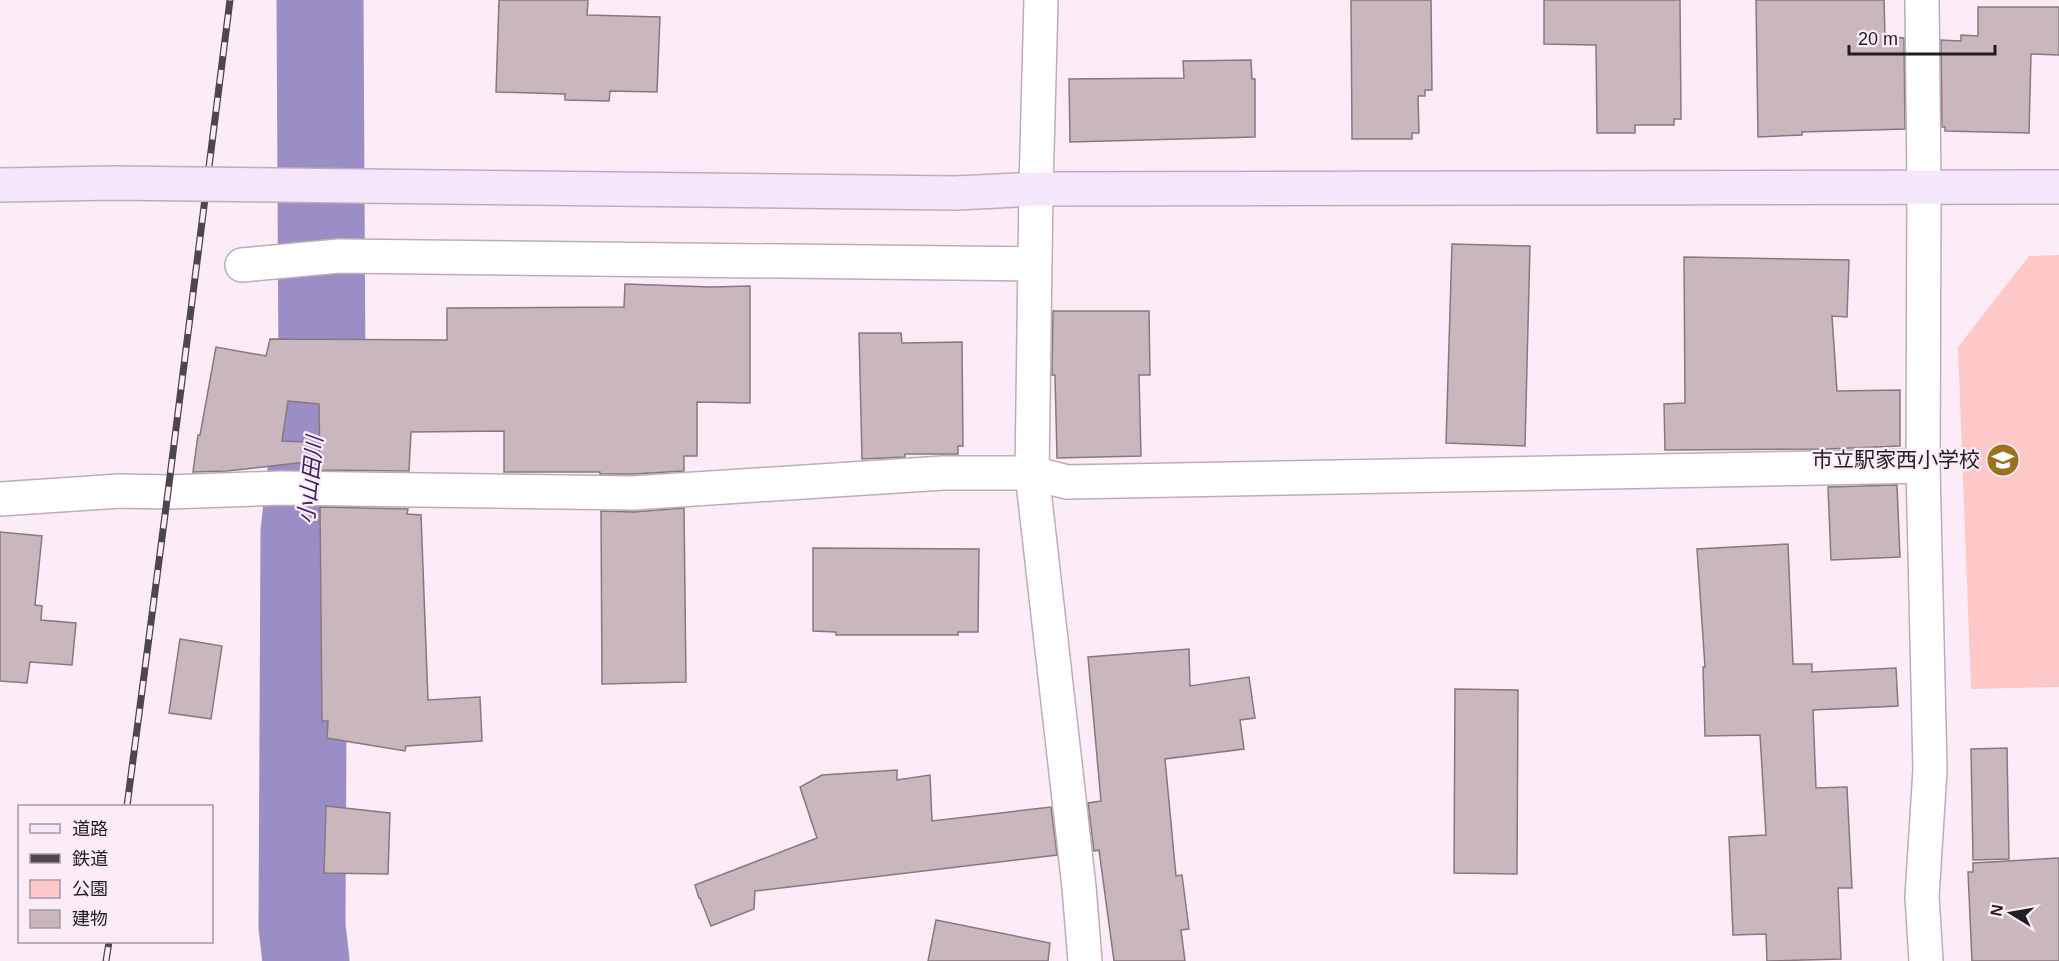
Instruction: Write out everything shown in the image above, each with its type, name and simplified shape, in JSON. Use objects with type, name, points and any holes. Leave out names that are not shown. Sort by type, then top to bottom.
[{"type":"street","points":[[1041,0],[1034,264],[1032,473],[1079,887],[1085,961]]},
{"type":"street","points":[[1922,0],[1923,466],[1930,770],[1922,897],[1926,961]]},
{"type":"street","points":[[0,185],[114,183],[956,193],[1036,189],[2059,187]]},
{"type":"street","points":[[242,265],[339,256],[1034,264]]},
{"type":"street","points":[[0,499],[120,491],[168,492],[281,488],[633,493],[943,473],[1032,473],[1067,482],[1923,466]]},
{"type":"green space","points":[[2059,255],[2059,687],[1971,689],[1958,347],[2029,256]]},
{"type":"building","points":[[499,0],[588,0],[587,15],[660,17],[657,92],[610,91],[609,101],[565,100],[565,94],[496,92]]},
{"type":"building","points":[[1351,0],[1431,0],[1432,90],[1425,90],[1425,96],[1418,96],[1419,133],[1412,133],[1412,139],[1352,139]]},
{"type":"building","points":[[1544,0],[1680,0],[1681,119],[1674,119],[1674,125],[1635,125],[1635,133],[1597,133],[1596,45],[1544,44]]},
{"type":"building","points":[[1756,0],[1884,0],[1885,37],[1904,38],[1905,129],[1802,132],[1802,135],[1758,137]]},
{"type":"building","points":[[1978,7],[2059,7],[2059,55],[2031,54],[2029,133],[1945,131],[1945,127],[1942,127],[1941,40],[1961,41],[1961,35],[1978,36]]},
{"type":"building","points":[[1251,60],[1252,79],[1255,79],[1255,137],[1070,142],[1069,79],[1184,78],[1183,61]]},
{"type":"building","points":[[1452,244],[1530,246],[1525,446],[1446,443]]},
{"type":"building","points":[[1684,257],[1849,260],[1847,317],[1832,316],[1837,391],[1900,390],[1900,446],[1665,450],[1664,404],[1685,403]]},
{"type":"building","points":[[625,284],[750,286],[750,403],[697,402],[697,456],[684,456],[684,471],[633,474],[504,472],[504,431],[411,432],[409,471],[320,470],[319,404],[288,401],[282,441],[306,442],[306,462],[227,471],[193,472],[216,347],[266,356],[270,339],[447,340],[447,308],[624,307]]},
{"type":"building","points":[[1053,311],[1149,311],[1150,375],[1139,375],[1141,456],[1057,458],[1055,375],[1052,375]]},
{"type":"building","points":[[859,333],[901,333],[902,343],[962,342],[963,446],[958,446],[958,454],[905,454],[905,457],[862,459]]},
{"type":"building","points":[[1897,485],[1900,557],[1831,560],[1828,487]]},
{"type":"building","points":[[320,507],[408,509],[407,514],[421,515],[428,700],[480,697],[482,741],[406,746],[405,751],[327,738],[328,721],[322,721]]},
{"type":"building","points":[[684,508],[686,682],[602,684],[601,511],[634,512]]},
{"type":"building","points":[[0,532],[42,536],[35,605],[42,606],[41,620],[76,623],[72,665],[30,662],[27,683],[0,681]]},
{"type":"building","points":[[1788,544],[1793,664],[1812,664],[1812,672],[1896,668],[1898,706],[1813,710],[1816,788],[1847,787],[1852,888],[1838,888],[1841,959],[1767,961],[1766,934],[1733,935],[1729,837],[1766,835],[1760,735],[1705,736],[1703,667],[1705,667],[1697,549]]},
{"type":"building","points":[[813,548],[979,549],[978,632],[958,632],[958,635],[836,635],[836,632],[813,631]]},
{"type":"building","points":[[180,639],[222,646],[211,719],[169,713]]},
{"type":"building","points":[[1189,649],[1190,686],[1249,677],[1255,718],[1240,720],[1244,749],[1165,759],[1176,876],[1182,875],[1189,929],[1181,930],[1185,961],[1114,961],[1099,850],[1094,851],[1088,803],[1101,801],[1088,657]]},
{"type":"building","points":[[1455,689],[1518,690],[1517,874],[1454,873]]},
{"type":"building","points":[[2007,748],[2009,859],[1973,860],[1971,749]]},
{"type":"building","points":[[897,770],[897,780],[930,775],[932,821],[1051,807],[1057,855],[755,891],[754,909],[711,926],[695,885],[817,838],[800,787],[822,775]]},
{"type":"building","points":[[326,806],[390,813],[388,874],[324,873]]},
{"type":"building","points":[[2059,858],[2059,961],[1972,961],[1968,872],[1973,872],[1973,863]]},
{"type":"building","points":[[936,920],[1050,943],[1048,961],[928,961]]},
{"type":"waterway","name":"小山田川","points":[[306,961],[302,926],[304,532],[322,374],[320,0]]},
{"type":"railway","points":[[127,805],[230,0]]},
{"type":"railway","points":[[106,961],[109,943]]},
{"type":"place","name":"市立駅家西小学校","points":[[2003,460]]}]
